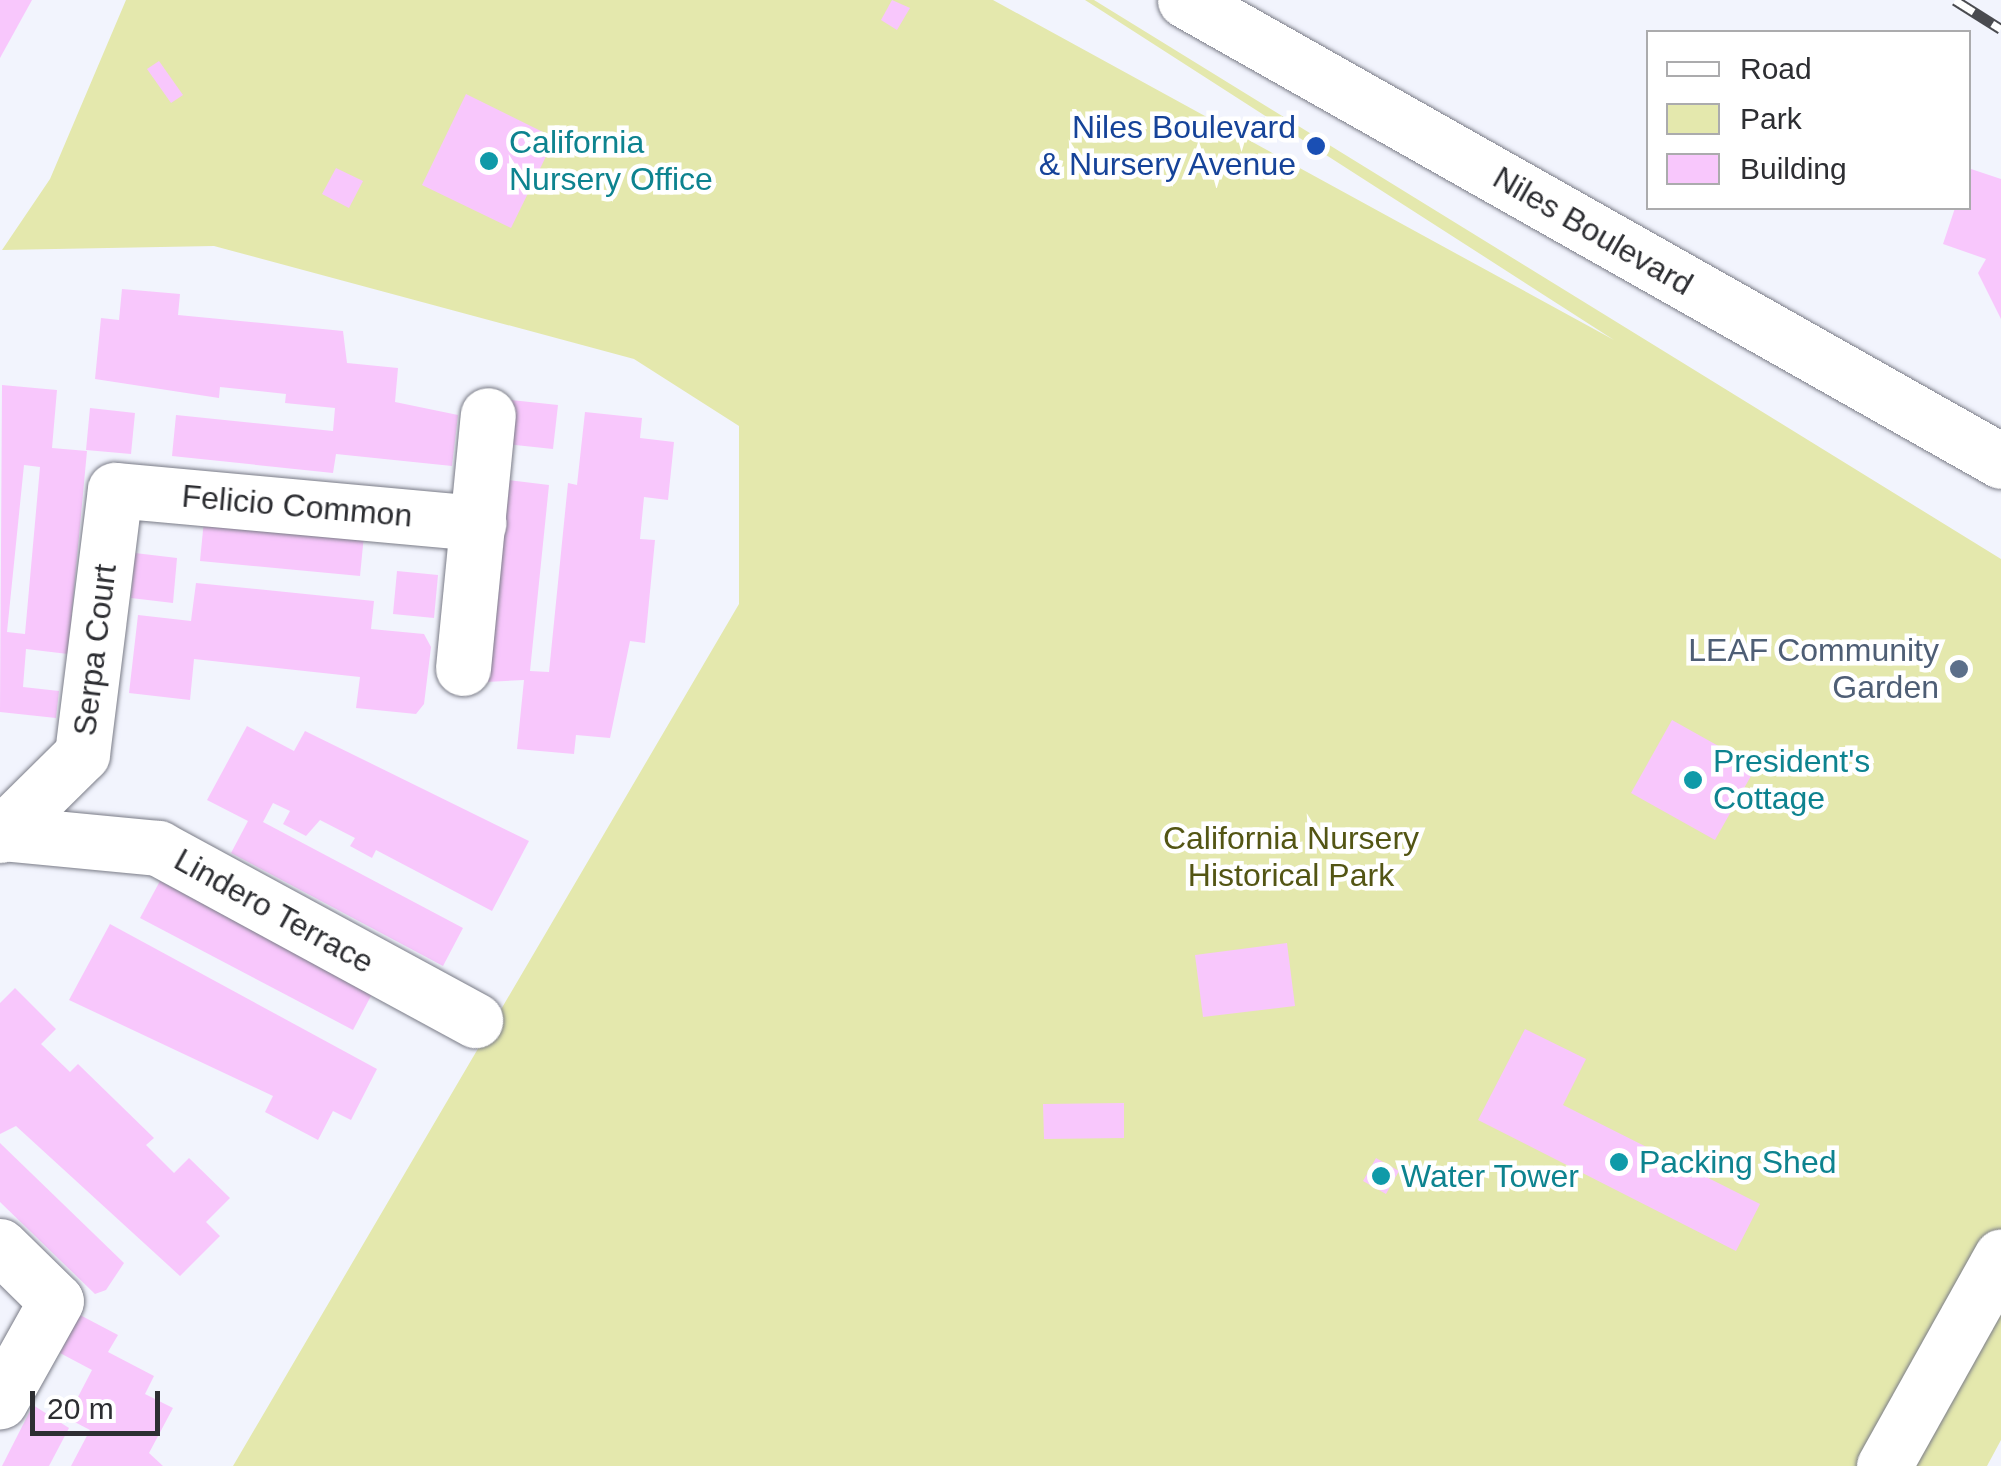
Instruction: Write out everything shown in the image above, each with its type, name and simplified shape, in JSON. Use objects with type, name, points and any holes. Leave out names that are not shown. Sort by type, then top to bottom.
[{"type":"street","name":"Niles Boulevard","points":[[1184,0],[2001,461]]},
{"type":"street","points":[[463,668],[488,416]]},
{"type":"street","name":"Felicio Common","points":[[115,490],[479,523]]},
{"type":"street","name":"Serpa Court","points":[[1,834],[82,754],[115,490]]},
{"type":"street","name":"Lindero Terrace","points":[[1,834],[158,848],[476,1020]]},
{"type":"street","points":[[0,1246],[56,1301],[0,1401]]},
{"type":"street","points":[[1884,1466],[2001,1256]]},
{"type":"green space","name":"California Nursery Historical Park","points":[[126,0],[993,0],[1614,340],[1085,0],[1094,0],[2001,559],[2001,1440],[1987,1466],[233,1466],[739,604],[739,426],[634,359],[214,246],[2,250],[50,179]]},
{"type":"building","points":[[0,0],[32,0],[0,58]]},
{"type":"building","points":[[892,0],[910,8],[897,30],[881,20]]},
{"type":"building","points":[[159,61],[183,95],[171,103],[147,69]]},
{"type":"building","name":"California Nursery Office","points":[[466,94],[555,138],[511,228],[422,185]]},
{"type":"building","points":[[336,168],[363,181],[349,208],[322,194]]},
{"type":"building","points":[[1971,169],[2001,179],[2001,319],[1978,273],[1986,259],[1943,244],[1954,210],[1971,210]]},
{"type":"building","points":[[122,289],[180,294],[178,315],[343,331],[347,363],[398,368],[395,402],[458,415],[452,466],[336,454],[333,473],[172,456],[176,415],[333,431],[335,408],[285,403],[286,394],[220,387],[219,398],[95,379],[101,318],[119,320]]},
{"type":"building","points":[[2,385],[57,390],[52,448],[87,451],[68,654],[26,649],[23,687],[59,691],[56,718],[0,712]],"holes":[[[24,465],[40,467],[25,634],[7,632]]]},
{"type":"building","points":[[511,400],[558,405],[553,449],[506,444]]},
{"type":"building","points":[[90,408],[135,413],[131,454],[86,450]]},
{"type":"building","points":[[585,412],[642,418],[640,438],[674,442],[668,500],[644,497],[640,539],[655,540],[645,643],[630,641],[610,738],[576,735],[574,754],[517,749],[524,680],[486,682],[507,480],[549,485],[530,671],[549,672],[568,483],[577,485]]},
{"type":"building","points":[[204,520],[364,535],[360,576],[200,561]]},
{"type":"building","points":[[135,553],[177,558],[173,603],[131,598]]},
{"type":"building","points":[[397,571],[438,575],[434,618],[393,614]]},
{"type":"building","points":[[196,583],[374,601],[371,629],[424,634],[431,647],[424,704],[416,714],[356,708],[360,677],[194,659],[190,700],[129,693],[138,615],[191,621]]},
{"type":"building","name":"President's Cottage","points":[[1672,720],[1756,767],[1715,840],[1631,793]]},
{"type":"building","points":[[247,726],[294,751],[305,731],[529,841],[492,911],[376,850],[372,858],[350,846],[355,838],[320,820],[306,836],[283,824],[290,811],[273,803],[263,822],[463,928],[443,966],[231,853],[248,821],[207,800]]},
{"type":"building","points":[[160,881],[372,994],[353,1030],[140,918]]},
{"type":"building","points":[[110,924],[377,1069],[351,1120],[333,1111],[318,1140],[265,1112],[273,1096],[69,1000]]},
{"type":"building","points":[[1287,943],[1295,1006],[1203,1017],[1195,955]]},
{"type":"building","points":[[15,988],[56,1029],[41,1044],[70,1072],[78,1064],[154,1138],[146,1145],[174,1173],[189,1158],[230,1198],[206,1222],[220,1236],[180,1276],[16,1126],[0,1134],[0,1003]]},
{"type":"building","name":"Packing Shed","points":[[1525,1029],[1586,1059],[1563,1105],[1760,1204],[1736,1251],[1478,1120]]},
{"type":"building","points":[[1124,1103],[1124,1138],[1044,1139],[1043,1104]]},
{"type":"building","points":[[0,1143],[124,1263],[106,1290],[95,1294],[0,1202]]},
{"type":"building","name":"Water Tower","points":[[1376,1158],[1399,1171],[1386,1194],[1363,1181]]},
{"type":"building","points":[[80,1315],[118,1335],[108,1352],[154,1376],[145,1394],[173,1408],[149,1453],[163,1466],[71,1466],[90,1430],[67,1418],[92,1370],[60,1353]]},
{"type":"building","points":[[33,1405],[69,1428],[49,1466],[2,1466]]},
{"type":"railway","points":[[1955,0],[2001,29]]},
{"type":"place","name":"Niles Boulevard & Nursery Avenue","points":[[1316,146]]},
{"type":"place","name":"California Nursery Office","points":[[489,161]]},
{"type":"place","name":"LEAF Community Garden","points":[[1959,669]]},
{"type":"place","name":"President's Cottage","points":[[1693,780]]},
{"type":"place","name":"Packing Shed","points":[[1619,1162]]},
{"type":"place","name":"Water Tower","points":[[1381,1176]]}]
